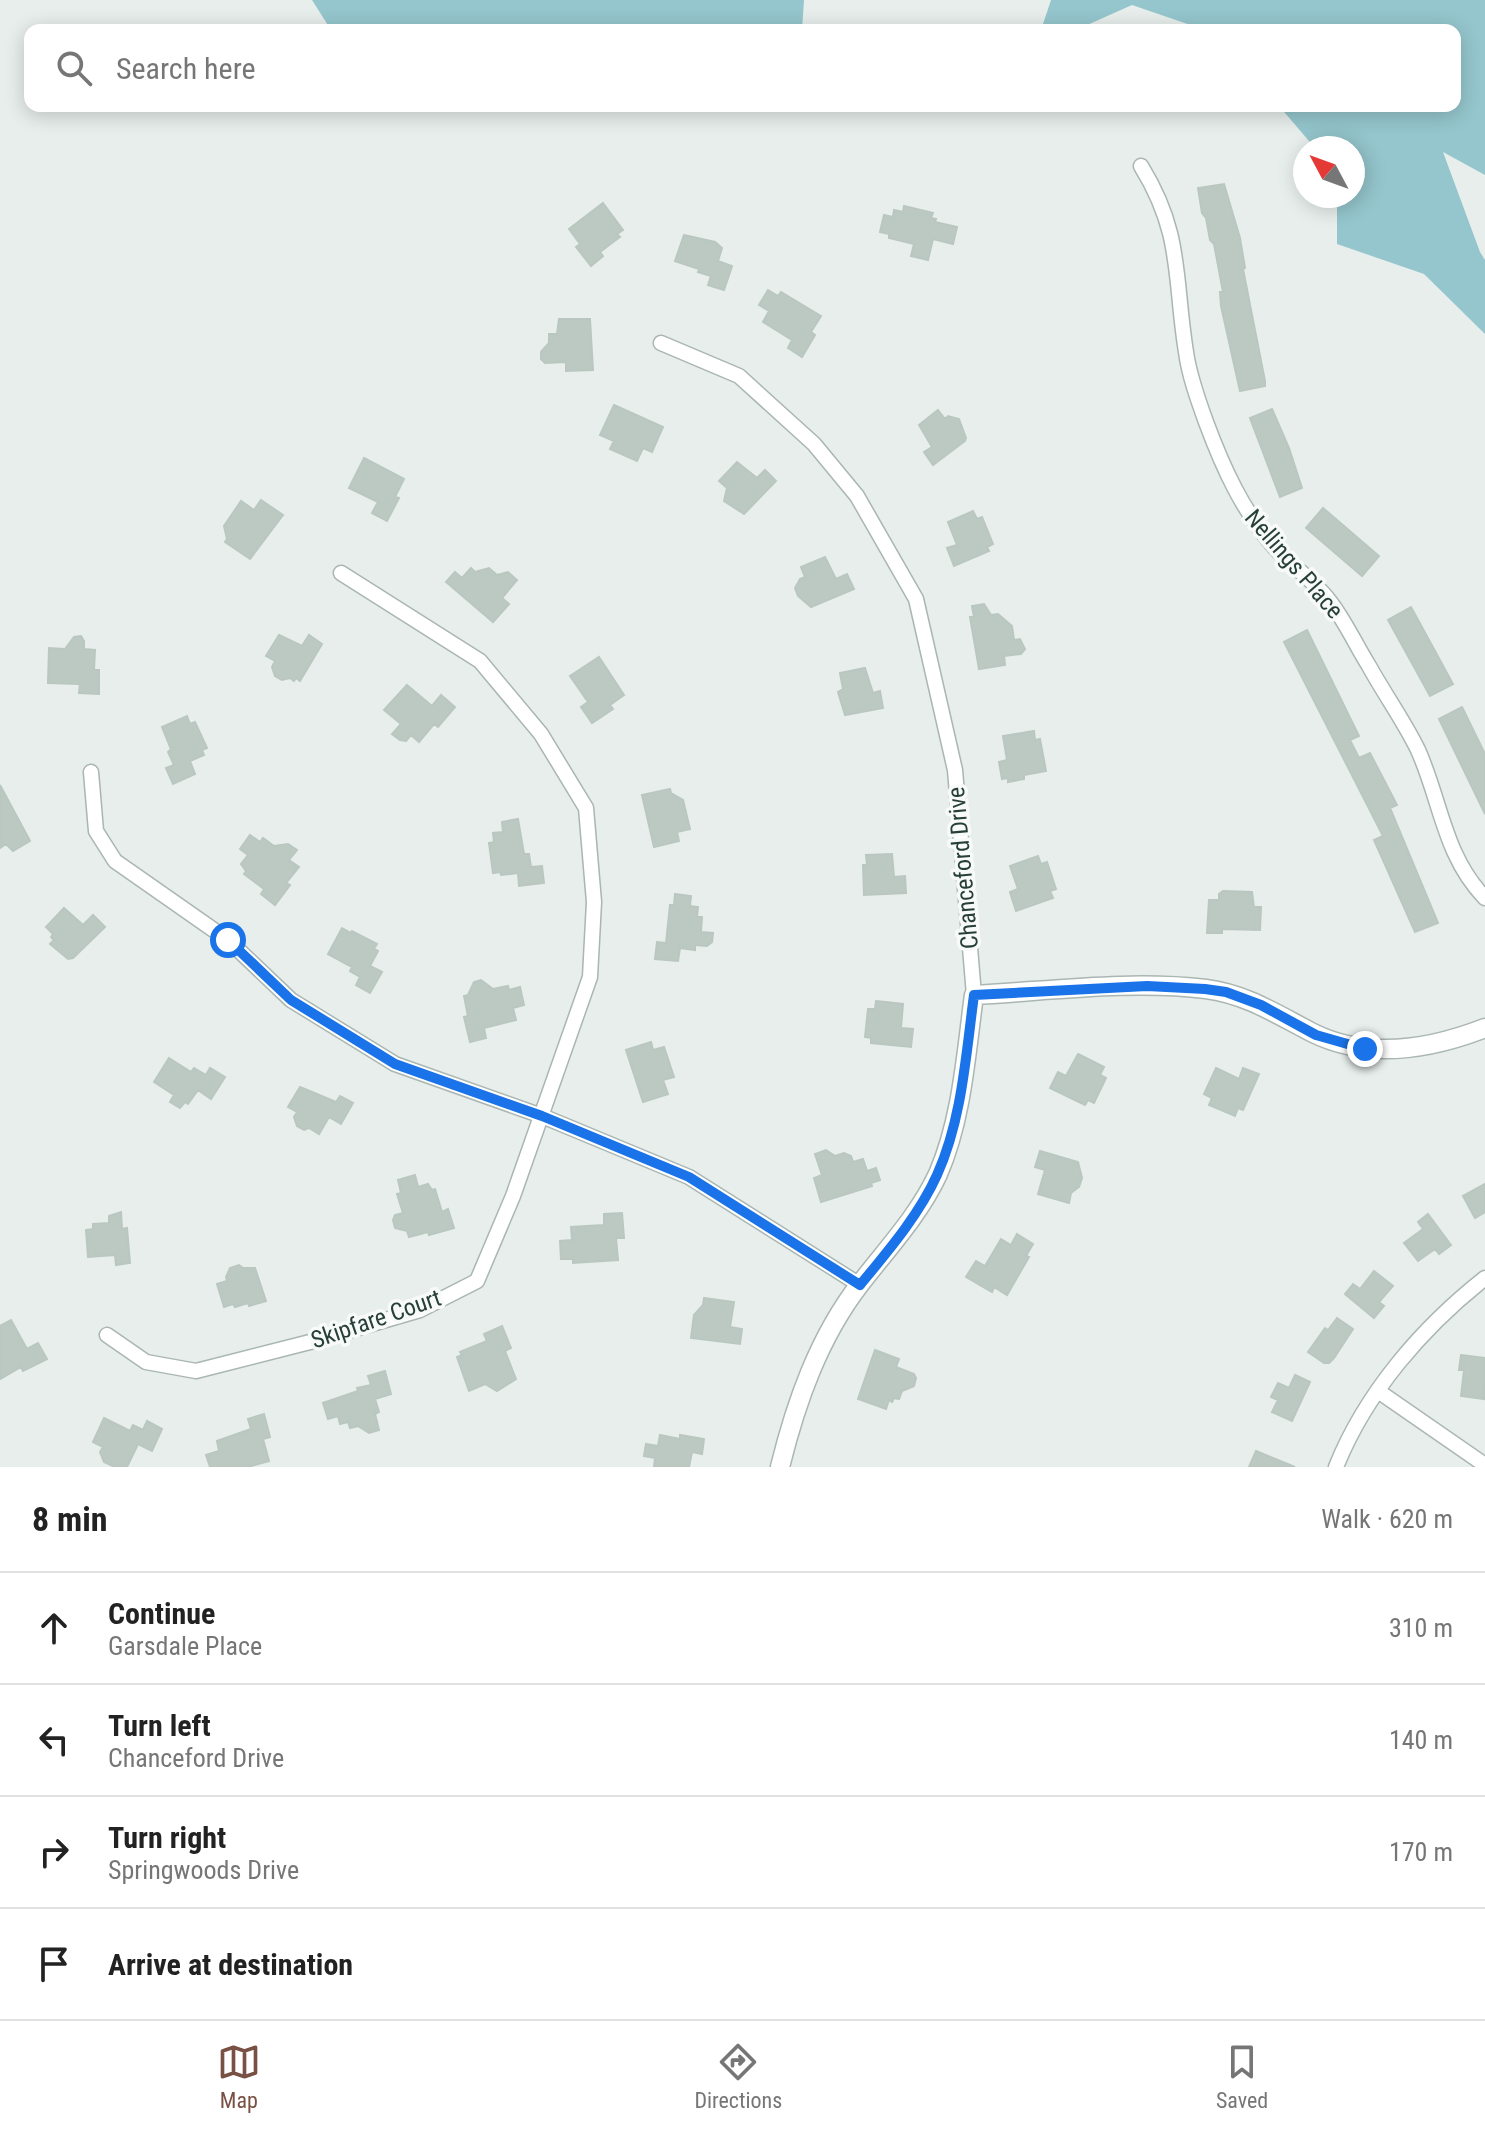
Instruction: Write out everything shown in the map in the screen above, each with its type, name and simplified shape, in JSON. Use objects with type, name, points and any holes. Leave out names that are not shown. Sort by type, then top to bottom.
[{"type":"street","name":"Nellings Place","points":[[1141,166],[1165,212],[1174,240],[1186,354],[1206,421],[1226,472],[1259,529],[1327,597],[1345,623],[1418,750],[1451,848],[1485,898]]},
{"type":"street","name":"Chanceford Drive","points":[[661,343],[739,376],[814,444],[857,496],[916,599],[955,770],[974,995],[961,1089],[937,1177],[894,1244],[830,1328],[789,1428],[780,1467]]},
{"type":"street","name":"Skipfare Court","points":[[107,1335],[146,1362],[196,1371],[420,1310],[477,1281],[513,1196],[590,977],[594,902],[586,808],[541,734],[480,661],[341,573]]},
{"type":"street","points":[[91,772],[96,831],[115,861],[228,940],[291,1000],[395,1064],[542,1116],[689,1177],[860,1285]]},
{"type":"street","points":[[974,995],[1147,986],[1205,989],[1226,992],[1261,1005],[1316,1035],[1365,1049],[1416,1048],[1451,1041],[1485,1028]]},
{"type":"street","points":[[1336,1467],[1378,1391],[1432,1325],[1485,1278]]},
{"type":"street","points":[[1378,1391],[1485,1465]]},
{"type":"water","points":[[312,0],[804,0],[802,24],[327,24]]},
{"type":"water","points":[[1051,0],[1485,0],[1485,175],[1443,152],[1485,260],[1485,334],[1424,274],[1337,244],[1337,208],[1365,208],[1365,136],[1305,136],[1284,112],[1461,112],[1461,24],[1187,24],[1132,5],[1089,24],[1043,24]]},
{"type":"building","points":[[1224,184],[1240,238],[1265,381],[1265,386],[1240,391],[1221,306],[1220,292],[1223,292],[1214,244],[1202,213],[1198,188]]},
{"type":"building","points":[[603,203],[623,230],[617,234],[620,237],[600,252],[603,256],[591,266],[576,247],[580,244],[569,229]]},
{"type":"building","points":[[904,206],[933,213],[931,218],[936,219],[935,222],[957,227],[953,244],[933,239],[928,260],[911,256],[914,244],[889,238],[889,234],[880,232],[884,215],[893,217],[894,210],[903,212]]},
{"type":"building","points":[[684,235],[715,242],[722,248],[718,261],[732,266],[724,290],[708,285],[711,276],[675,261]]},
{"type":"building","points":[[768,290],[778,296],[781,292],[821,316],[811,332],[815,335],[802,357],[788,348],[792,340],[763,322],[769,311],[759,305]]},
{"type":"building","points":[[559,319],[590,319],[593,370],[566,371],[566,362],[545,363],[541,359],[541,352],[549,343],[549,334],[557,334]]},
{"type":"building","points":[[614,405],[663,427],[652,452],[643,448],[637,461],[610,449],[614,441],[600,435]]},
{"type":"building","points":[[1272,409],[1302,488],[1280,497],[1250,418]]},
{"type":"building","points":[[938,410],[945,419],[948,416],[959,419],[966,438],[933,465],[924,452],[932,447],[919,425]]},
{"type":"building","points":[[364,458],[404,479],[395,497],[399,498],[387,521],[372,513],[378,502],[349,488]]},
{"type":"building","points":[[737,462],[757,478],[765,470],[776,481],[744,514],[724,501],[727,488],[719,481]]},
{"type":"building","points":[[261,500],[283,515],[250,559],[225,542],[224,526],[241,501],[254,510]]},
{"type":"building","points":[[1323,508],[1379,556],[1362,576],[1306,528]]},
{"type":"building","points":[[973,511],[977,519],[982,517],[993,544],[987,547],[989,551],[954,566],[947,548],[957,545],[948,522]]},
{"type":"building","points":[[825,557],[836,579],[847,574],[854,589],[811,607],[798,596],[795,588],[805,577],[801,567]]},
{"type":"building","points":[[471,568],[475,572],[489,568],[497,575],[508,572],[517,580],[502,598],[509,604],[493,622],[446,582],[455,572],[462,578]]},
{"type":"building","points":[[984,604],[991,615],[998,614],[1012,626],[1014,640],[1020,639],[1025,649],[1021,654],[1004,656],[1005,665],[979,669],[970,617],[974,617],[972,606]]},
{"type":"building","points":[[1411,607],[1453,684],[1430,696],[1388,620]]},
{"type":"building","points":[[1307,630],[1359,736],[1350,740],[1359,758],[1370,753],[1397,805],[1390,808],[1438,923],[1415,932],[1374,840],[1383,836],[1284,642]]},
{"type":"building","points":[[279,635],[302,646],[309,635],[322,644],[300,681],[296,678],[294,681],[290,678],[282,680],[275,676],[272,667],[275,661],[266,656]]},
{"type":"building","points":[[81,636],[84,649],[95,650],[94,670],[99,670],[99,694],[79,693],[80,684],[48,683],[49,648],[65,649],[74,637]]},
{"type":"building","points":[[599,657],[624,695],[610,705],[613,709],[592,723],[581,707],[588,702],[570,676]]},
{"type":"building","points":[[865,668],[873,693],[880,691],[883,708],[845,715],[838,692],[843,689],[840,673]]},
{"type":"building","points":[[407,685],[432,706],[441,695],[455,707],[438,727],[434,724],[419,742],[411,735],[406,741],[392,734],[401,724],[384,710]]},
{"type":"building","points":[[1462,707],[1485,754],[1485,814],[1439,719]]},
{"type":"building","points":[[187,716],[190,724],[195,722],[207,748],[202,750],[204,755],[190,761],[195,774],[173,784],[166,768],[174,765],[168,752],[171,749],[162,727]]},
{"type":"building","points":[[1034,731],[1035,740],[1040,739],[1046,771],[1008,782],[1008,778],[1002,779],[999,762],[1007,760],[1003,736]]},
{"type":"building","points":[[0,785],[30,841],[13,851],[6,844],[0,848]]},
{"type":"building","points":[[670,789],[671,793],[683,800],[690,829],[677,832],[679,841],[654,847],[642,795]]},
{"type":"building","points":[[518,819],[524,854],[529,854],[531,867],[542,866],[544,883],[519,886],[518,873],[493,873],[489,843],[494,842],[493,833],[503,832],[502,822]]},
{"type":"building","points":[[250,835],[260,842],[263,838],[274,846],[288,844],[297,850],[289,860],[299,867],[286,883],[290,885],[275,905],[261,894],[264,889],[244,874],[246,871],[241,864],[248,855],[240,849]]},
{"type":"building","points":[[892,854],[894,877],[905,876],[906,893],[864,895],[863,865],[867,865],[866,855]]},
{"type":"building","points":[[1038,856],[1041,864],[1047,862],[1056,889],[1050,891],[1053,898],[1016,911],[1010,892],[1018,889],[1010,866]]},
{"type":"building","points":[[1223,891],[1252,892],[1254,907],[1261,907],[1260,930],[1222,929],[1222,933],[1207,933],[1209,900],[1219,900],[1219,894]]},
{"type":"building","points":[[675,894],[691,896],[690,906],[698,907],[697,917],[702,917],[701,932],[713,933],[712,942],[707,946],[695,945],[695,950],[680,948],[678,961],[655,959],[657,942],[666,943],[670,905],[674,905]]},
{"type":"building","points":[[64,908],[83,925],[93,915],[105,927],[73,958],[68,959],[50,944],[54,940],[51,937],[53,934],[46,927]]},
{"type":"building","points":[[342,928],[377,944],[374,949],[378,951],[370,966],[382,972],[370,993],[356,985],[360,977],[350,971],[352,967],[328,954]]},
{"type":"building","points":[[481,980],[493,989],[520,987],[524,1005],[513,1008],[516,1020],[484,1028],[486,1038],[470,1042],[464,1017],[468,1016],[464,996],[468,995],[474,982]]},
{"type":"building","points":[[876,1001],[903,1004],[901,1028],[913,1029],[911,1047],[871,1043],[871,1038],[865,1037],[868,1009],[875,1009]]},
{"type":"building","points":[[651,1042],[653,1050],[664,1047],[674,1077],[663,1080],[668,1094],[643,1102],[626,1050]]},
{"type":"building","points":[[1078,1054],[1104,1067],[1100,1075],[1106,1078],[1094,1103],[1088,1100],[1085,1105],[1050,1088],[1058,1072],[1066,1076]]},
{"type":"building","points":[[169,1058],[191,1072],[194,1068],[206,1075],[210,1068],[225,1077],[211,1099],[198,1090],[188,1104],[185,1102],[180,1108],[170,1102],[174,1095],[154,1082]]},
{"type":"building","points":[[1216,1068],[1239,1079],[1243,1068],[1259,1074],[1243,1110],[1238,1108],[1235,1116],[1209,1105],[1212,1098],[1204,1094]]},
{"type":"building","points":[[300,1087],[336,1102],[340,1096],[353,1103],[341,1124],[329,1117],[319,1134],[309,1128],[304,1130],[297,1126],[294,1117],[297,1112],[288,1107]]},
{"type":"building","points":[[826,1150],[835,1156],[844,1153],[851,1156],[853,1162],[863,1159],[867,1171],[876,1168],[880,1180],[871,1183],[872,1186],[821,1202],[814,1178],[822,1175],[815,1154]]},
{"type":"building","points":[[1040,1151],[1078,1162],[1082,1178],[1079,1187],[1071,1193],[1069,1203],[1038,1194],[1045,1170],[1035,1167]]},
{"type":"building","points":[[415,1175],[418,1187],[428,1184],[432,1190],[435,1189],[442,1212],[448,1209],[454,1228],[409,1237],[407,1231],[395,1228],[395,1215],[403,1213],[397,1194],[401,1193],[398,1180]]},
{"type":"building","points":[[1485,1184],[1485,1212],[1475,1218],[1463,1196]]},
{"type":"building","points":[[121,1212],[122,1229],[127,1228],[130,1263],[116,1265],[115,1255],[88,1257],[86,1230],[93,1229],[93,1224],[109,1223],[109,1216]]},
{"type":"building","points":[[622,1213],[624,1238],[616,1238],[618,1260],[573,1263],[573,1259],[561,1259],[560,1241],[572,1240],[571,1227],[604,1225],[604,1214]]},
{"type":"building","points":[[1428,1214],[1451,1245],[1439,1254],[1435,1249],[1418,1261],[1404,1243],[1423,1229],[1418,1222]]},
{"type":"building","points":[[1017,1234],[1033,1244],[1007,1295],[994,1287],[992,1292],[966,1277],[976,1261],[985,1266],[1001,1239],[1011,1245]]},
{"type":"building","points":[[239,1265],[255,1268],[266,1301],[249,1306],[248,1303],[224,1307],[217,1284],[227,1281],[230,1268]]},
{"type":"building","points":[[1374,1271],[1393,1286],[1379,1302],[1384,1306],[1374,1318],[1345,1294],[1353,1284],[1360,1289]]},
{"type":"building","points":[[704,1298],[734,1302],[730,1327],[742,1329],[740,1344],[691,1338],[694,1315],[703,1305]]},
{"type":"building","points":[[1337,1318],[1353,1329],[1334,1358],[1324,1363],[1308,1352],[1325,1328],[1328,1330]]},
{"type":"building","points":[[11,1320],[27,1349],[38,1343],[47,1359],[23,1371],[21,1367],[0,1379],[0,1326]]},
{"type":"building","points":[[502,1326],[511,1348],[505,1351],[516,1379],[497,1391],[485,1384],[469,1391],[457,1357],[462,1355],[460,1352],[487,1341],[484,1334]]},
{"type":"building","points":[[875,1350],[899,1359],[896,1367],[914,1374],[916,1378],[914,1386],[902,1391],[899,1399],[889,1400],[886,1409],[858,1399]]},
{"type":"building","points":[[1461,1355],[1485,1358],[1484,1399],[1461,1396],[1464,1370],[1459,1370]]},
{"type":"building","points":[[385,1371],[391,1394],[375,1399],[379,1430],[369,1433],[358,1426],[350,1428],[348,1422],[340,1424],[338,1416],[328,1419],[323,1403],[371,1385],[368,1376]]},
{"type":"building","points":[[1295,1375],[1310,1382],[1292,1421],[1272,1412],[1278,1400],[1271,1397],[1278,1383],[1289,1388]]},
{"type":"building","points":[[264,1414],[270,1437],[263,1439],[269,1461],[248,1467],[210,1467],[206,1455],[219,1451],[217,1441],[251,1429],[248,1419]]},
{"type":"building","points":[[104,1418],[130,1431],[133,1425],[143,1430],[147,1421],[162,1429],[152,1451],[138,1444],[127,1467],[115,1467],[104,1462],[100,1452],[103,1447],[93,1442]]},
{"type":"building","points":[[660,1435],[704,1439],[702,1454],[692,1452],[689,1467],[654,1467],[655,1458],[644,1456],[646,1444],[658,1446]]},
{"type":"building","points":[[1256,1451],[1295,1467],[1249,1467]]},
{"type":"route","points":[[228,940],[291,1000],[395,1064],[542,1116],[689,1177],[860,1285],[894,1244],[937,1177],[961,1089],[974,995],[1147,986],[1205,989],[1226,992],[1261,1005],[1316,1035],[1365,1049]]}]
